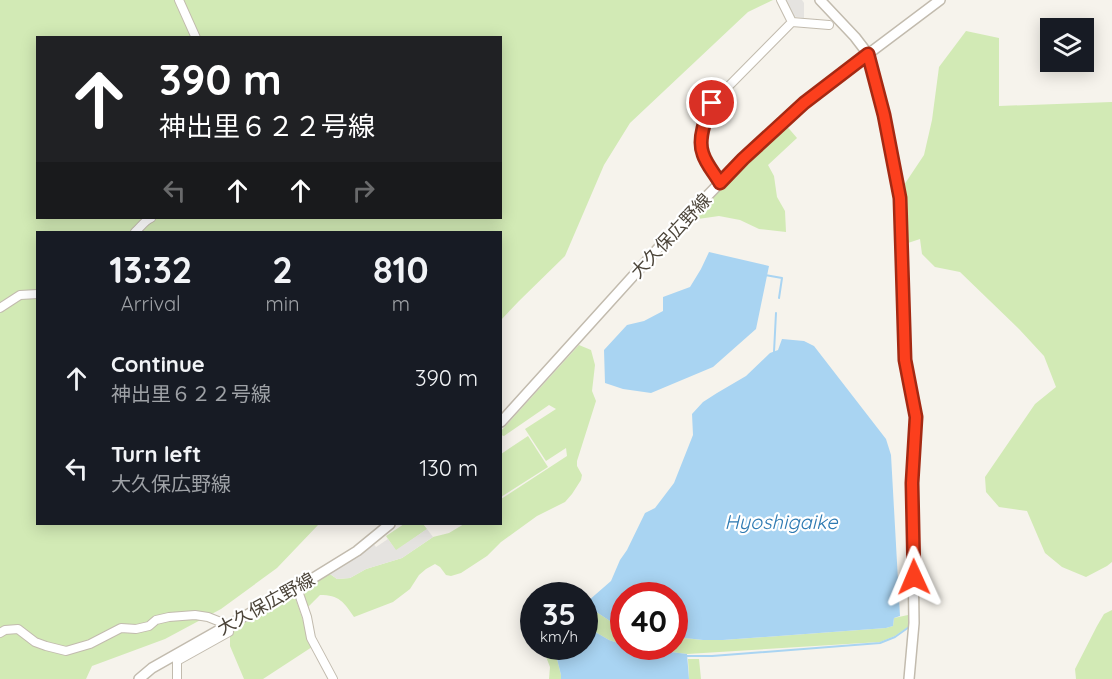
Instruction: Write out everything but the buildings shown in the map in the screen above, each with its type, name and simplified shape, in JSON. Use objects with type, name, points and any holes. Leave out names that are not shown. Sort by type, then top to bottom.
[{"type":"street","points":[[179,0],[195,36]]},
{"type":"street","points":[[781,0],[792,22]]},
{"type":"street","points":[[820,0],[868,54],[884,115],[900,198],[905,360],[916,417],[912,483],[914,623],[909,679]]},
{"type":"street","name":"大久保広野線","points":[[502,421],[681,223],[743,159],[804,103],[940,0]]},
{"type":"street","points":[[720,183],[702,153],[701,140],[712,103],[792,22],[829,25]]},
{"type":"street","points":[[136,231],[144,221],[149,219]]},
{"type":"street","points":[[0,308],[20,295],[36,294]]},
{"type":"street","name":"大久保広野線","points":[[139,679],[152,668],[297,588],[357,551],[389,525]]},
{"type":"street","points":[[297,588],[307,617],[311,638],[333,679]]},
{"type":"street","points":[[0,633],[5,630],[18,629],[35,642],[66,651],[90,644],[121,628],[136,629],[169,617],[195,615],[208,617],[228,625],[229,632],[177,661],[177,679]]},
{"type":"green space","points":[[0,0],[773,0],[748,12],[630,123],[604,165],[565,256],[502,319],[502,231],[36,231],[36,525],[318,525],[277,568],[221,609],[165,639],[92,666],[86,679],[0,679]]},
{"type":"green space","points":[[966,31],[999,38],[999,106],[1112,102],[1112,562],[1086,577],[1062,567],[1045,553],[1027,511],[999,507],[986,492],[985,477],[1035,404],[1056,387],[1044,356],[960,272],[935,267],[922,254],[920,239],[908,243],[904,185],[924,155],[932,120],[939,67]]},
{"type":"green space","points":[[785,124],[797,138],[768,165],[774,176],[777,197],[785,211],[786,232],[759,229],[740,220],[719,216],[691,220],[733,174]]},
{"type":"green space","points":[[579,345],[591,350],[595,365],[592,391],[596,401],[577,461],[582,475],[581,480],[565,502],[537,516],[501,542],[487,556],[461,573],[446,575],[435,564],[426,569],[410,589],[393,602],[354,617],[344,603],[332,596],[320,595],[307,608],[301,590],[330,574],[337,579],[350,578],[366,569],[402,558],[433,537],[449,533],[462,525],[502,525],[502,498],[567,456],[566,448],[546,461],[525,429],[556,409],[549,405],[504,436],[502,430]]},
{"type":"green space","points":[[528,436],[548,467],[502,496],[502,453]]},
{"type":"green space","points":[[402,525],[424,525],[427,529],[396,551],[386,536]]},
{"type":"green space","points":[[294,594],[312,647],[263,679],[244,679],[230,646],[230,629]]},
{"type":"green space","points":[[1112,610],[1112,679],[1076,679],[1075,669],[1097,626],[1104,614]]},
{"type":"green space","points":[[598,613],[610,621],[609,640],[598,634]]},
{"type":"green space","points":[[908,615],[908,627],[880,642],[688,654],[688,638],[723,640],[886,628],[893,626],[894,618]]},
{"type":"green space","points":[[688,659],[699,659],[701,679],[689,679]]},
{"type":"green space","points":[[547,660],[557,660],[561,679],[549,679],[550,667]]},
{"type":"shaded area","points":[[784,0],[802,0],[804,18],[790,16]]},
{"type":"shaded area","points":[[427,529],[433,537],[402,558],[366,569],[350,578],[337,579],[330,574],[373,543],[376,547],[388,539],[396,550]]},
{"type":"water","points":[[709,252],[769,266],[756,329],[713,367],[651,393],[623,389],[605,383],[604,350],[627,325],[644,321],[663,311],[663,297],[690,287]]},
{"type":"water","name":"Hyoshigaike","points":[[782,339],[804,341],[814,346],[886,439],[891,455],[900,616],[894,618],[893,626],[886,628],[723,640],[688,638],[688,582],[610,582],[610,621],[598,613],[598,592],[611,581],[645,513],[655,508],[674,483],[693,435],[692,414],[703,402],[746,376],[770,353],[778,350]]},
{"type":"water","points":[[598,634],[610,640],[610,660],[687,660],[689,679],[561,679],[557,660],[598,660]]},
{"type":"waterway","points":[[765,275],[782,278],[779,298]]},
{"type":"waterway","points":[[774,352],[776,313]]},
{"type":"waterway","points":[[688,656],[880,643],[895,637],[909,627]]},
{"type":"route","points":[[712,103],[701,140],[702,153],[720,183],[804,103],[868,54],[884,115],[900,198],[905,360],[916,417],[912,483],[914,577]]}]
